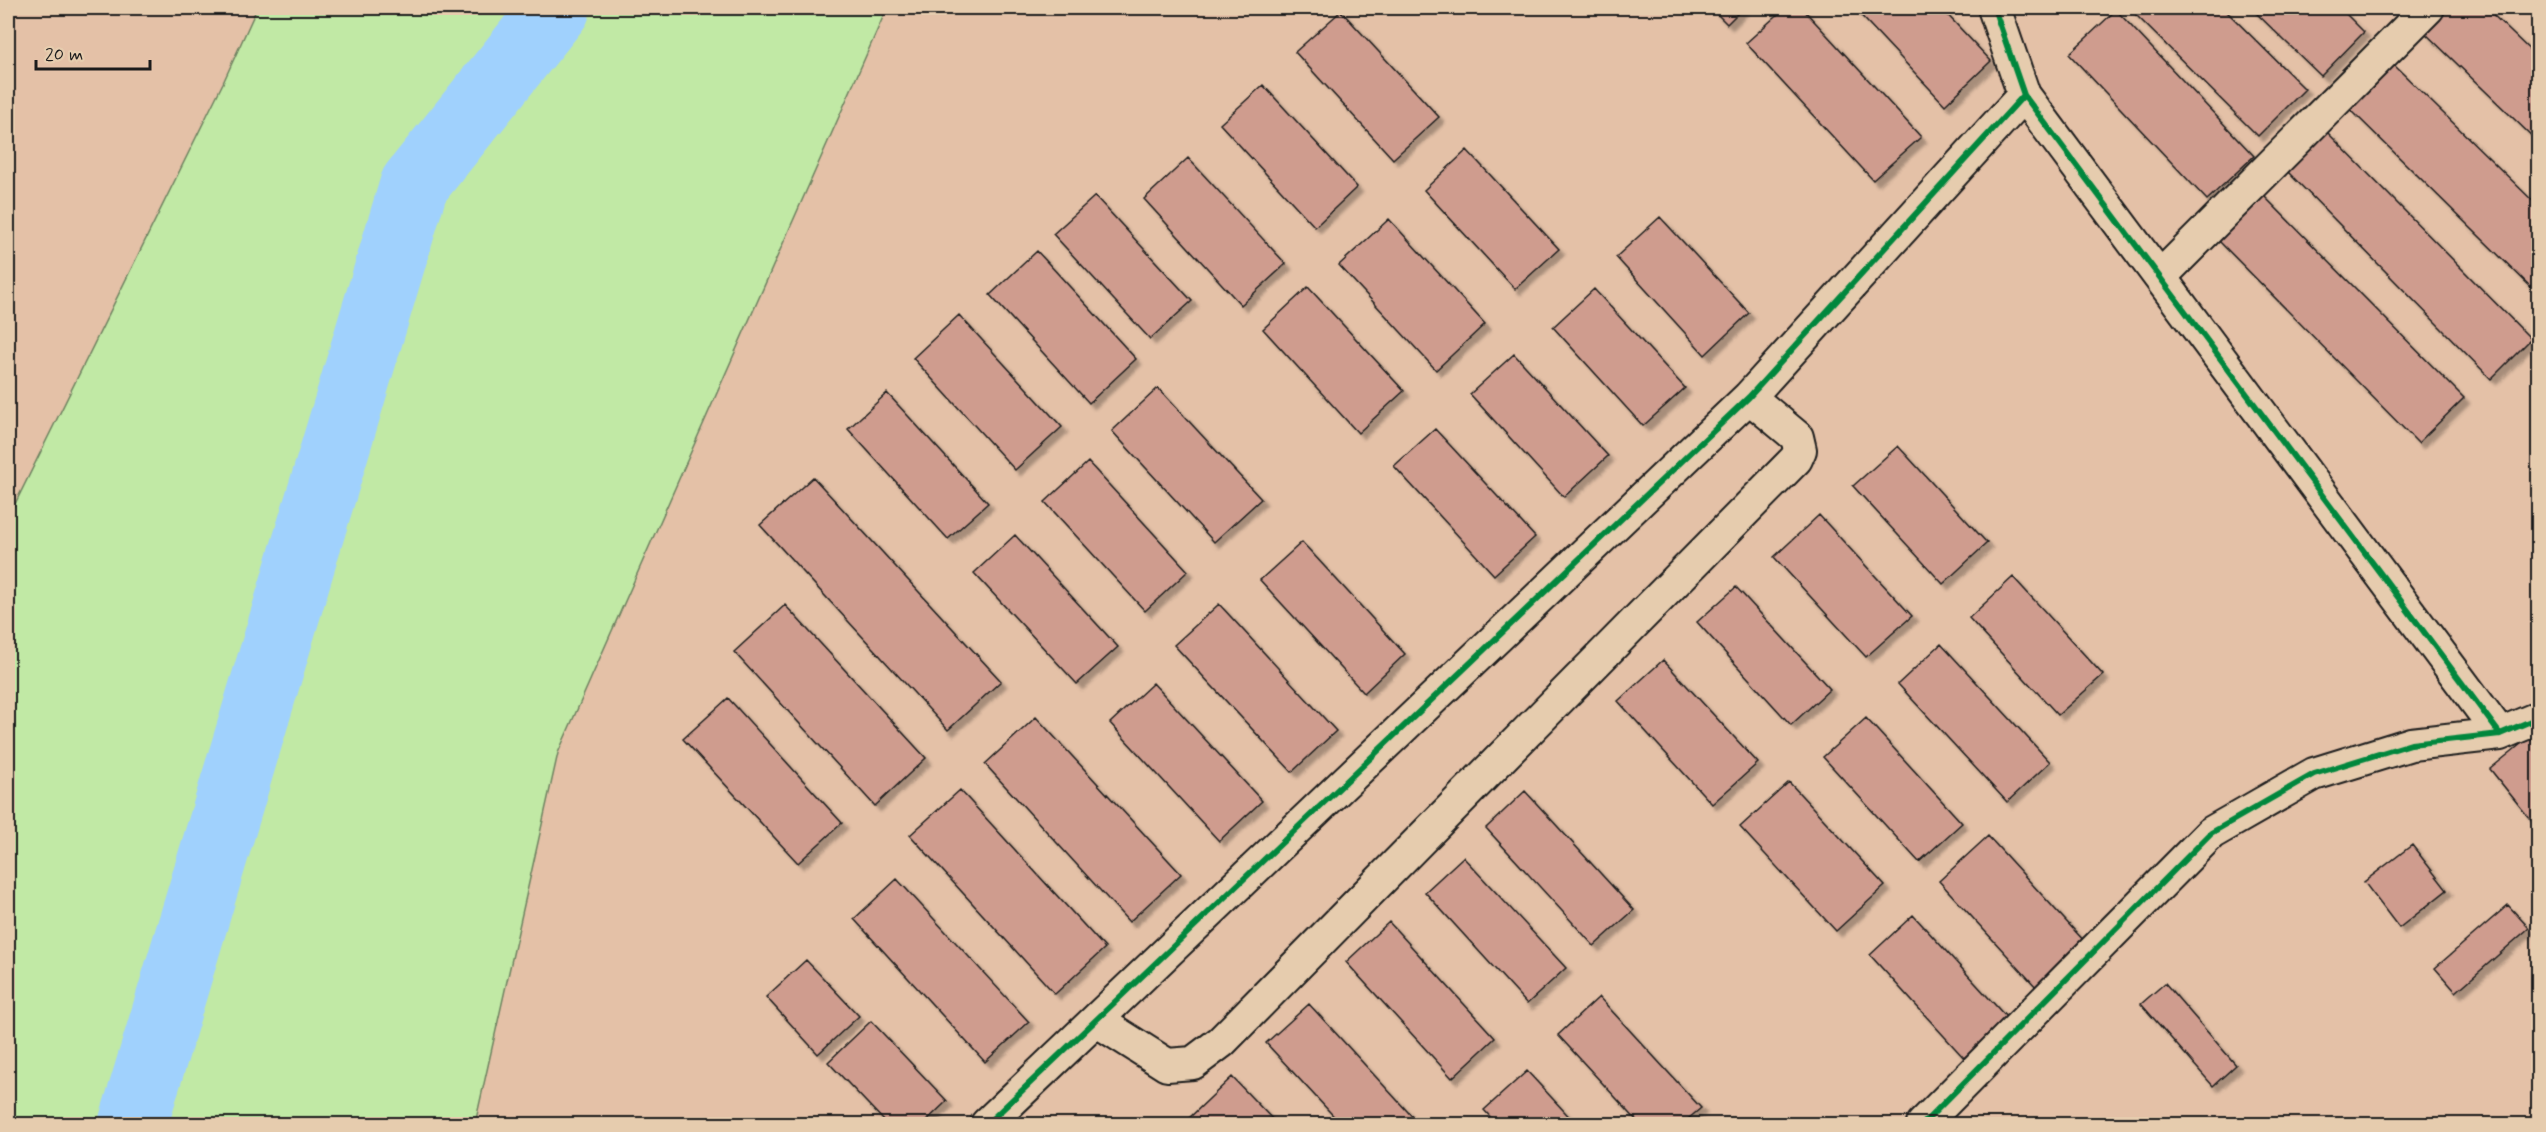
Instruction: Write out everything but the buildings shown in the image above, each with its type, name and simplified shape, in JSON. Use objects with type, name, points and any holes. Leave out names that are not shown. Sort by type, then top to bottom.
[{"type":"street","points":[[1994,8],[2024,95],[2500,734]]},
{"type":"street","points":[[2160,277],[2428,8]]},
{"type":"street","points":[[987,1125],[1749,397],[2024,95]]},
{"type":"street","points":[[1096,1020],[1167,1065],[1193,1063],[1221,1042],[1796,459],[1800,450],[1797,437],[1749,397]]},
{"type":"street","points":[[1923,1125],[2211,833],[2314,774],[2411,744],[2500,734],[2538,718]]},
{"type":"green space","points":[[257,8],[887,8],[558,753],[475,1124],[8,1124],[8,518],[223,83]]},
{"type":"waterway","points":[[133,1124],[414,185],[556,8]]},
{"type":"cycle path","points":[[987,1124],[1749,397],[2024,95],[1994,8]]},
{"type":"cycle path","points":[[2024,95],[2500,734]]},
{"type":"cycle path","points":[[1923,1124],[2211,833],[2314,774],[2411,744],[2500,734],[2538,718]]}]
